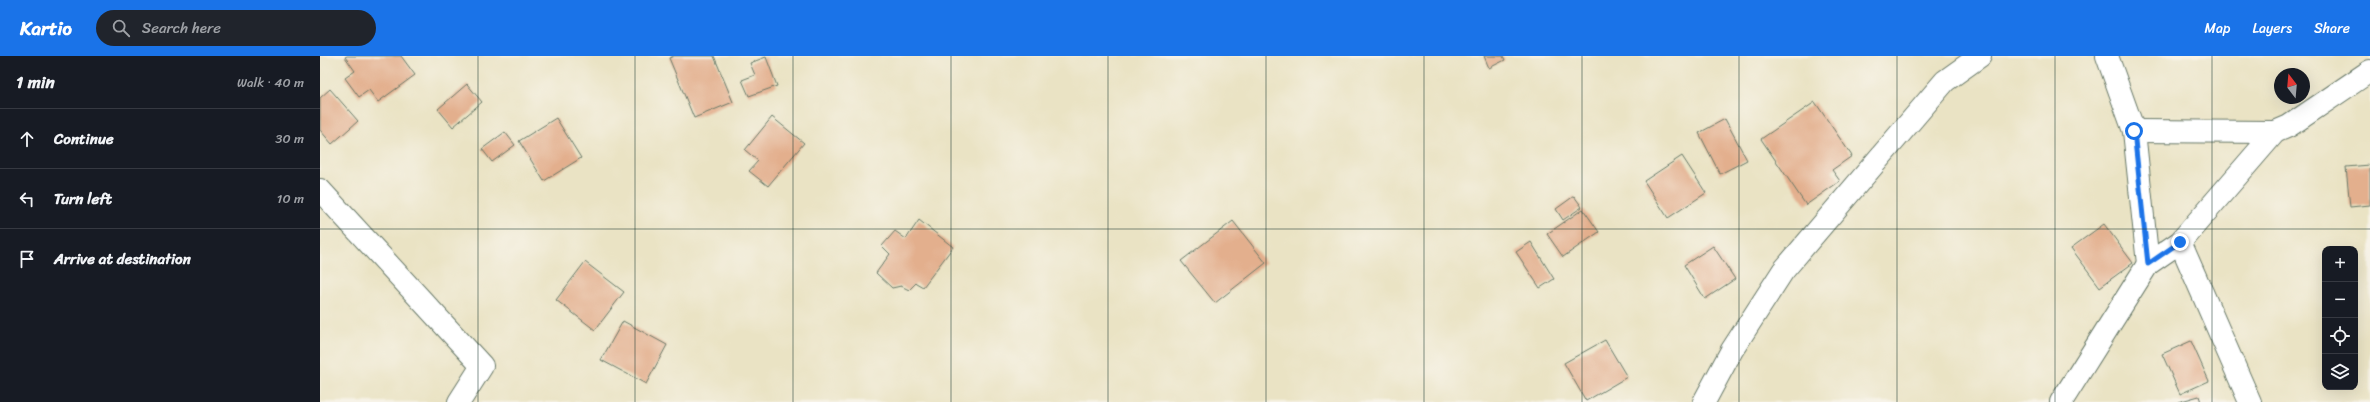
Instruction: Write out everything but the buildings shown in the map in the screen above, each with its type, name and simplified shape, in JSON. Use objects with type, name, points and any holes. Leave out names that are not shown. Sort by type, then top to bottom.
[{"type":"street","points":[[1704,402],[1732,350],[1783,271],[1945,81],[1980,56]]},
{"type":"street","points":[[2106,56],[2134,131],[2148,264]]},
{"type":"street","points":[[2134,131],[2275,132],[2289,126],[2370,71]]},
{"type":"street","points":[[2061,402],[2148,264],[2180,242],[2275,132]]},
{"type":"street","points":[[320,190],[482,366],[459,402]]},
{"type":"street","points":[[2180,242],[2250,402]]},
{"type":"route","points":[[2134,131],[2148,264],[2180,242]]}]
